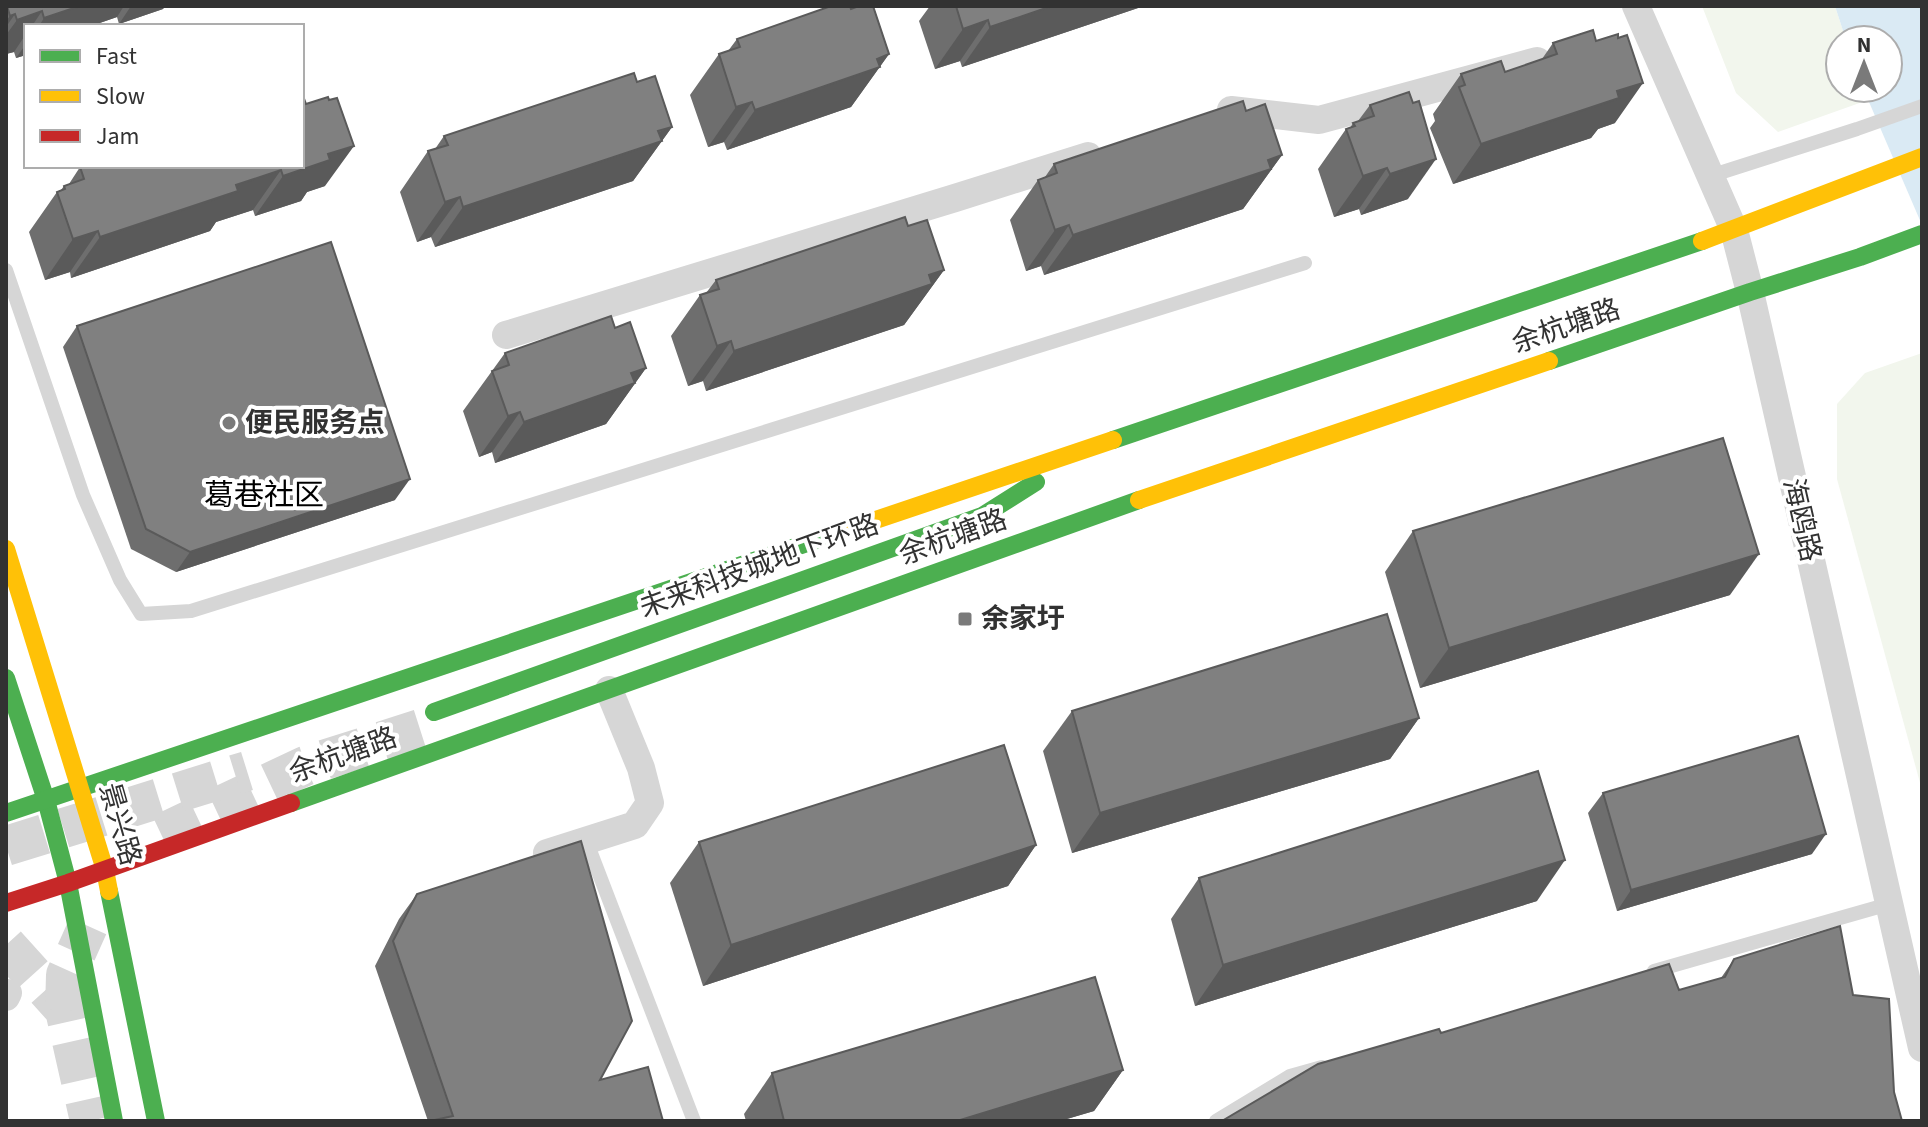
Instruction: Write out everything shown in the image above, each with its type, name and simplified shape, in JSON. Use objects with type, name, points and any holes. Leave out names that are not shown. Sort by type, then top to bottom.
[{"type":"main road","name":"余杭塘路","points":[[6,813],[1734,230],[1922,157]]},
{"type":"main road","name":"余杭塘路","points":[[6,903],[1114,509],[1922,234]]},
{"type":"main road","name":"未来科技城地下环路","points":[[997,527],[437,718],[982,516],[1090,447]]},
{"type":"main road","points":[[1026,522],[1114,509]]},
{"type":"main road","name":"景兴路","points":[[6,549],[105,870],[156,1121]]},
{"type":"main road","points":[[6,678],[46,800],[68,883],[114,1121]]},
{"type":"street","name":"海鸥路","points":[[1636,6],[1734,230],[1922,1048]]},
{"type":"street","points":[[1203,119],[1232,109],[1319,120],[1537,61]]},
{"type":"street","points":[[506,335],[1115,147]]},
{"type":"street","points":[[527,860],[635,825],[650,803],[641,768],[609,690]]},
{"type":"lane","points":[[1710,176],[1922,106]]},
{"type":"lane","points":[[6,270],[83,495],[120,580],[141,614],[191,611],[1305,263]]},
{"type":"lane","points":[[586,840],[694,1121]]},
{"type":"lane","points":[[1640,975],[1889,904]]},
{"type":"lane","points":[[1216,1121],[1290,1076],[1336,1063]]},
{"type":"shaded area","points":[[1702,6],[1835,6],[1841,24],[1824,24],[1824,104],[1857,104],[1778,132],[1736,93]]},
{"type":"shaded area","points":[[1835,6],[1922,6],[1922,225],[1870,104],[1904,104],[1904,24],[1841,24]]},
{"type":"shaded area","points":[[1922,353],[1922,790],[1837,479],[1837,404],[1865,373]]},
{"type":"building","points":[[7,6],[80,6],[44,18],[42,11],[17,20],[15,14],[10,16]]},
{"type":"building","points":[[831,6],[850,6],[851,9],[873,6],[889,54],[877,59],[880,67],[755,110],[752,102],[736,107],[719,54],[740,47],[737,39]]},
{"type":"building","points":[[956,6],[1052,6],[990,27],[988,20],[963,29]]},
{"type":"building","points":[[1593,30],[1596,41],[1618,34],[1618,38],[1627,35],[1643,83],[1617,91],[1619,98],[1481,144],[1459,87],[1465,85],[1461,74],[1501,61],[1505,72],[1557,54],[1553,43]]},
{"type":"building","points":[[634,73],[637,82],[655,76],[672,127],[658,131],[662,141],[463,207],[460,197],[445,202],[428,151],[448,145],[444,136]]},
{"type":"building","points":[[1409,92],[1413,103],[1419,101],[1436,159],[1390,174],[1387,168],[1363,176],[1346,129],[1355,126],[1353,123],[1374,116],[1370,105]]},
{"type":"building","points":[[328,97],[329,100],[337,98],[354,146],[328,154],[330,160],[283,176],[281,170],[236,185],[238,191],[100,237],[98,231],[73,239],[57,192],[84,179],[80,168],[304,168],[304,98],[306,104]]},
{"type":"building","points":[[1243,101],[1246,111],[1265,104],[1282,155],[1268,160],[1271,169],[1073,235],[1069,225],[1055,230],[1038,180],[1057,173],[1054,164]]},
{"type":"building","points":[[905,217],[908,226],[927,220],[944,270],[929,275],[932,284],[734,351],[731,341],[717,346],[700,295],[719,289],[716,280]]},
{"type":"building","name":"便民服务点","points":[[331,242],[410,479],[190,552],[146,529],[77,326]]},
{"type":"building","points":[[611,316],[615,328],[630,322],[646,368],[631,373],[635,383],[524,422],[520,412],[508,416],[492,371],[509,365],[505,353]]},
{"type":"building","points":[[1723,438],[1759,554],[1449,648],[1413,531]]},
{"type":"building","points":[[1387,614],[1419,718],[1100,813],[1072,711]]},
{"type":"building","points":[[1798,736],[1826,834],[1631,890],[1603,793]]},
{"type":"building","points":[[1004,745],[1036,845],[731,945],[699,842]]},
{"type":"building","points":[[1538,771],[1565,860],[1223,965],[1199,878]]},
{"type":"building","points":[[581,841],[632,1021],[600,1080],[648,1067],[663,1121],[430,1121],[453,1116],[393,941],[417,894]]},
{"type":"building","points":[[1840,926],[1853,995],[1889,999],[1894,1092],[1902,1121],[1222,1121],[1318,1064],[1439,1029],[1441,1033],[1669,964],[1679,990],[1725,977],[1734,959]]},
{"type":"building","points":[[1095,977],[1123,1070],[957,1121],[784,1121],[772,1073]]},
{"type":"tunnel","points":[[161,834],[305,766],[439,723]]},
{"type":"tunnel","points":[[6,846],[247,771]]},
{"type":"tunnel","points":[[65,1010],[66,975],[88,926]]},
{"type":"tunnel","points":[[6,945],[65,1010],[90,1121]]},
{"type":"traffic: fast","points":[[1549,361],[1922,234]]},
{"type":"traffic: fast","points":[[1113,440],[1702,241]]},
{"type":"traffic: fast","points":[[434,712],[982,516],[1036,482]]},
{"type":"traffic: fast","points":[[291,803],[1139,500]]},
{"type":"traffic: fast","points":[[6,813],[843,531]]},
{"type":"traffic: fast","points":[[6,678],[46,800],[68,883],[114,1121]]},
{"type":"traffic: fast","points":[[109,891],[156,1121]]},
{"type":"traffic: slow","points":[[1702,241],[1922,157]]},
{"type":"traffic: slow","points":[[1139,500],[1549,361]]},
{"type":"traffic: slow","points":[[843,531],[1113,440]]},
{"type":"traffic: slow","points":[[6,549],[109,891]]},
{"type":"traffic: jam","points":[[6,903],[291,803]]},
{"type":"place","name":"便民服务点","points":[[229,423]]},
{"type":"place","name":"余家圩","points":[[965,619]]},
{"type":"district","name":"葛巷社区","points":[[264,495]]}]
